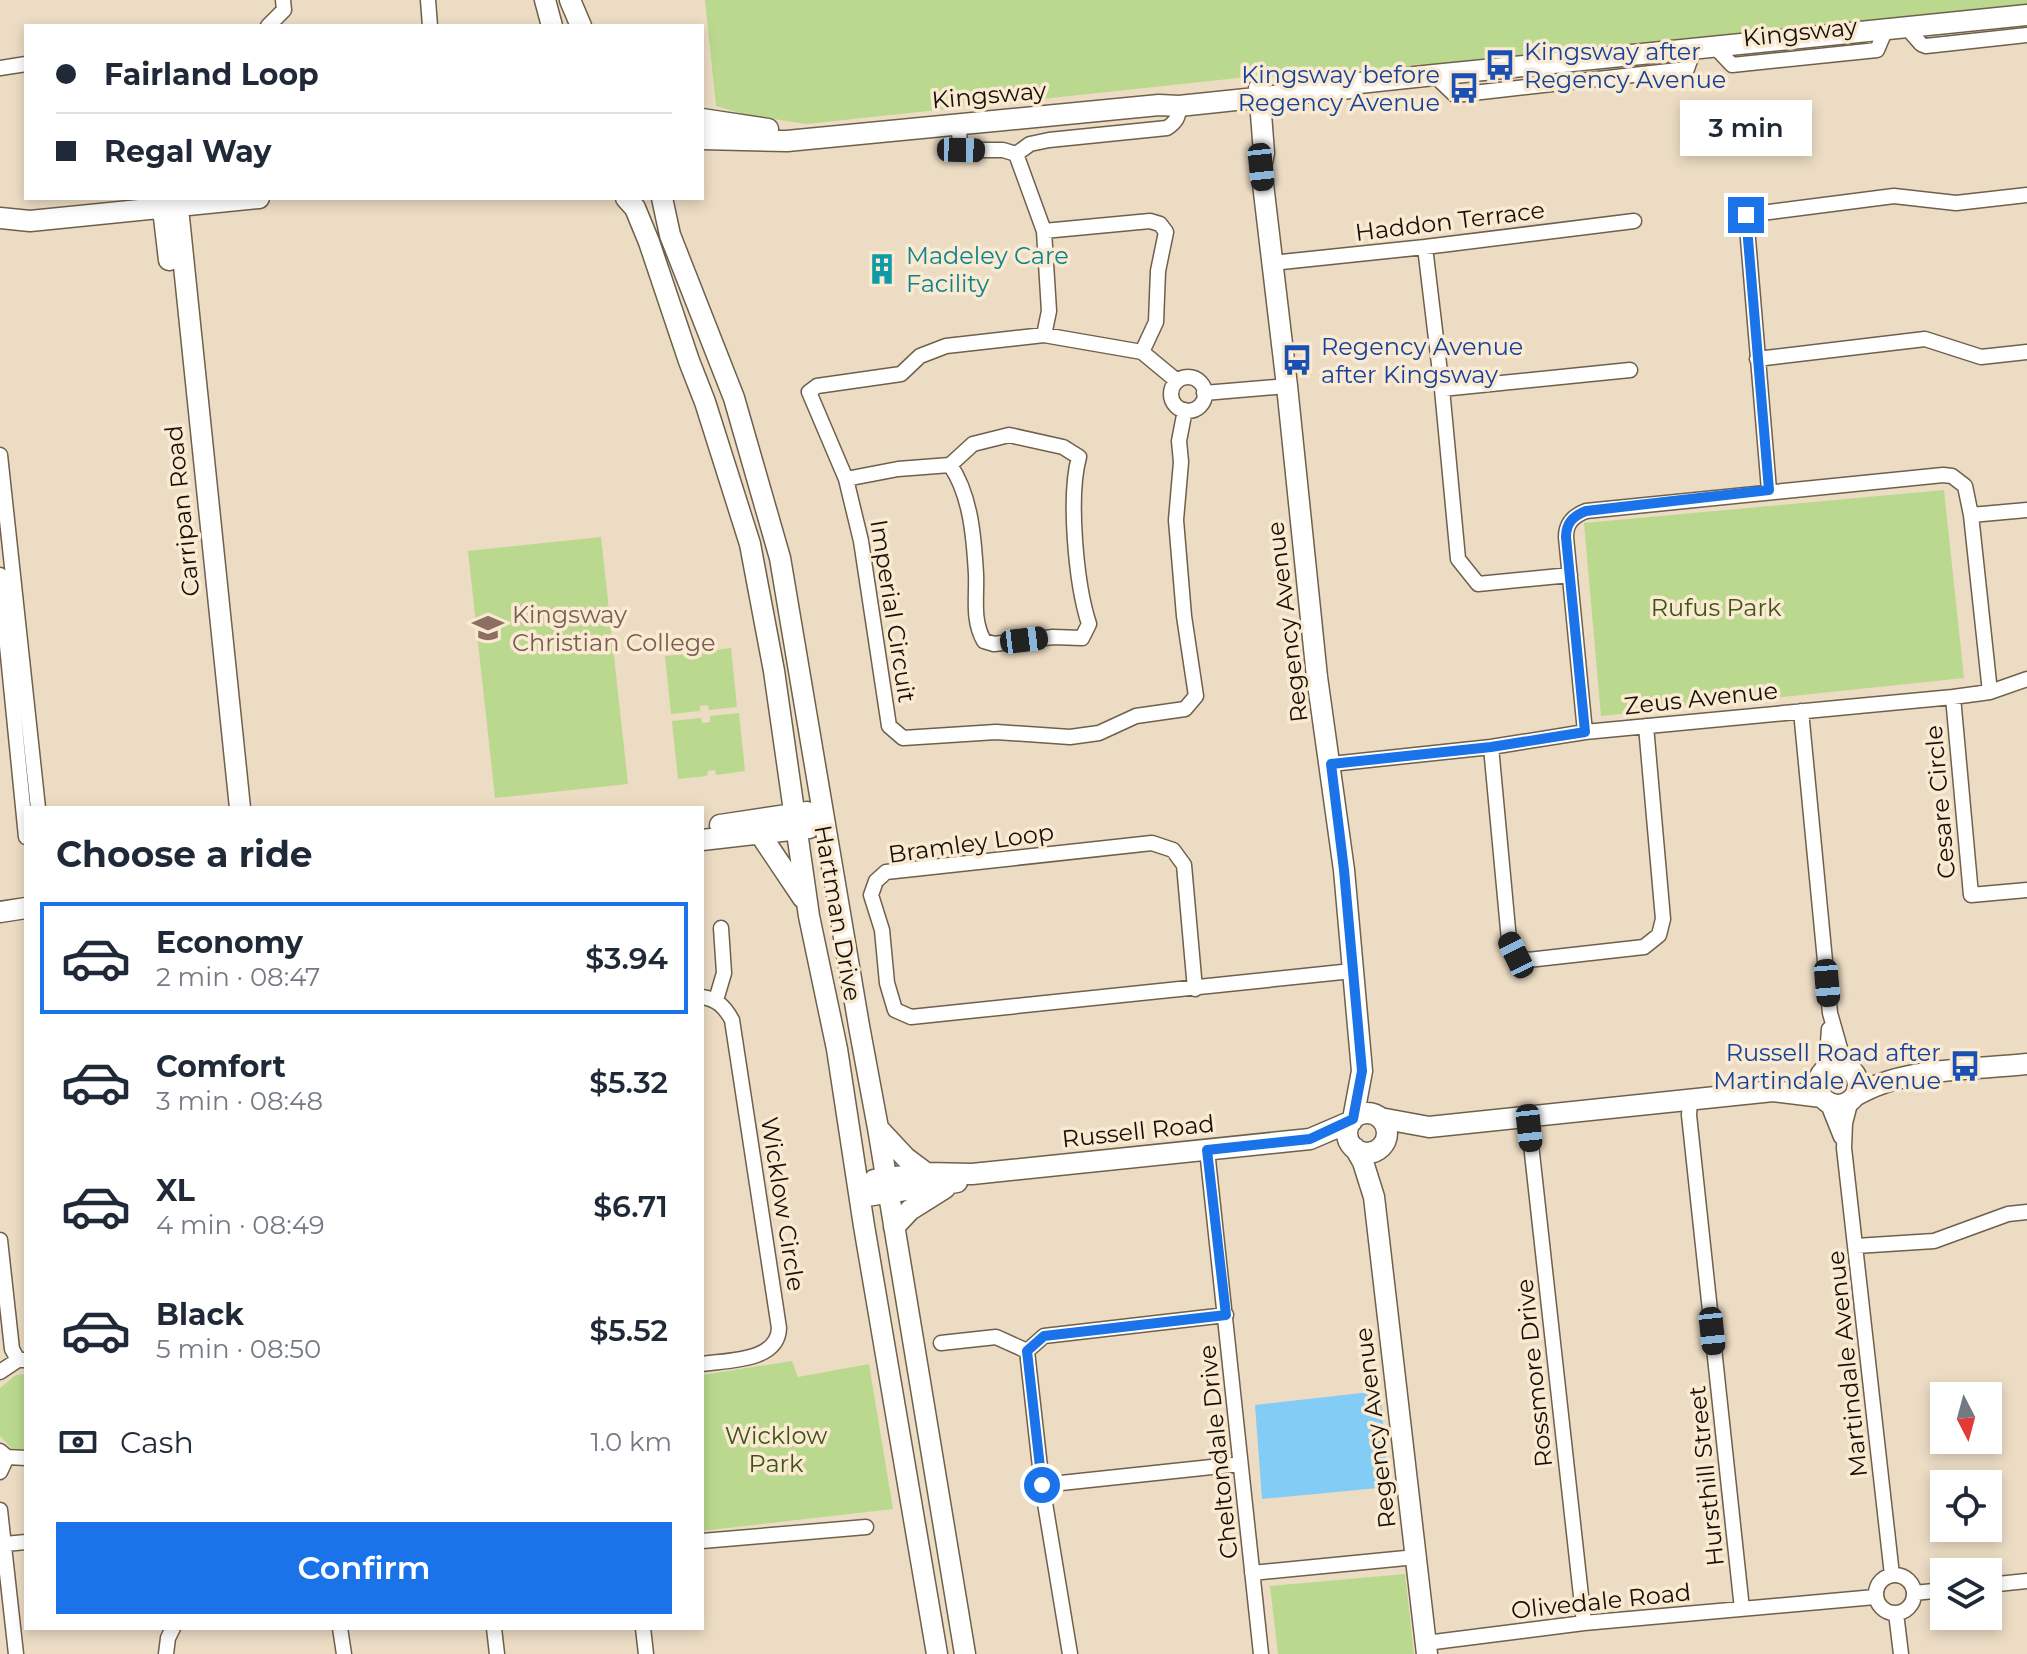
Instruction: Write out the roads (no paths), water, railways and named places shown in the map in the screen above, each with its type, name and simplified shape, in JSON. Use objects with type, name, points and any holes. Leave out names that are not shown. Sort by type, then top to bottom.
[{"type":"main road","points":[[545,0],[551,24]]},
{"type":"main road","points":[[570,0],[580,24]]},
{"type":"main road","name":"Kingsway","points":[[704,139],[787,141],[1169,105],[1253,93],[1350,88],[1359,83],[2027,15]]},
{"type":"main road","name":"Regency Avenue","points":[[1253,93],[1255,153],[1261,167],[1317,677],[1344,870],[1362,1071],[1379,1117]]},
{"type":"main road","name":"Kingsway","points":[[704,119],[824,137]]},
{"type":"main road","points":[[0,218],[30,221],[241,200]]},
{"type":"main road","name":"Hartman Drive","points":[[628,200],[635,208],[649,242],[750,544],[774,671],[808,905],[837,1049],[937,1654]]},
{"type":"main road","name":"Hartman Drive","points":[[662,200],[670,235],[734,398],[780,558],[965,1654]]},
{"type":"main road","name":"Carripan Road","points":[[170,208],[228,806]]},
{"type":"main road","points":[[0,233],[30,221]]},
{"type":"main road","name":"Carripan Road","points":[[186,360],[240,806]]},
{"type":"main road","points":[[704,828],[824,818]]},
{"type":"main road","points":[[704,840],[760,834],[796,822]]},
{"type":"main road","points":[[760,834],[808,905]]},
{"type":"main road","points":[[0,903],[24,900]]},
{"type":"main road","points":[[0,912],[24,908]]},
{"type":"main road","points":[[1773,1091],[1839,1105],[1874,1085],[1901,1077],[2027,1064]]},
{"type":"main road","points":[[1836,1069],[1857,1079],[1853,1098]]},
{"type":"main road","points":[[1824,1100],[1817,1085],[1836,1069]]},
{"type":"main road","points":[[1429,1127],[1365,1113],[1352,1120],[1348,1133],[1354,1147],[1369,1152],[1429,1127],[1773,1091],[1836,1069],[1901,1077]]},
{"type":"main road","name":"Regency Avenue","points":[[1352,1120],[1362,1071]]},
{"type":"main road","points":[[1379,1117],[1387,1129],[1383,1144]]},
{"type":"main road","name":"Russell Road","points":[[1310,1139],[1352,1120]]},
{"type":"main road","points":[[878,1128],[906,1158],[926,1173]]},
{"type":"main road","name":"Russell Road","points":[[888,1186],[926,1173],[972,1174],[1310,1139],[1354,1147]]},
{"type":"main road","name":"Regency Avenue","points":[[1374,1197],[1383,1144]]},
{"type":"main road","name":"Regency Avenue","points":[[1354,1147],[1363,1162],[1374,1197],[1427,1648]]},
{"type":"main road","name":"Russell Road","points":[[859,1190],[952,1184],[972,1174]]},
{"type":"main road","points":[[894,1227],[910,1210],[952,1184]]},
{"type":"street","points":[[270,24],[284,10],[283,0]]},
{"type":"street","points":[[428,0],[430,24]]},
{"type":"street","points":[[1896,28],[1926,46],[2027,35]]},
{"type":"street","points":[[0,68],[24,64]]},
{"type":"street","points":[[1016,154],[1030,144],[1049,140],[1167,128],[1179,114],[1169,105]]},
{"type":"street","points":[[958,124],[961,150],[1003,150],[1016,154]]},
{"type":"street","points":[[1016,154],[1044,231],[1049,311],[1044,335]]},
{"type":"street","points":[[1769,490],[1746,215],[1894,196],[1956,203],[2027,195]]},
{"type":"street","points":[[1044,231],[1150,221],[1160,224],[1166,232],[1158,271],[1156,322],[1142,352]]},
{"type":"street","name":"Haddon Terrace","points":[[1272,263],[1634,221]]},
{"type":"street","points":[[1425,247],[1458,559],[1478,584],[1570,575]]},
{"type":"street","name":"Imperial Circuit","points":[[1177,381],[1142,352],[1044,335],[946,346],[920,356],[901,374],[817,386],[809,392],[846,479],[861,541],[889,726],[903,738],[996,732],[1070,737],[1099,733],[1136,716],[1185,709],[1196,696],[1184,616],[1176,520],[1181,462],[1179,441],[1185,410],[1174,404],[1171,398],[1173,386],[1189,377],[1203,387],[1204,393],[1287,386]]},
{"type":"street","points":[[1757,359],[1925,339],[1981,357],[2027,352]]},
{"type":"street","points":[[1442,389],[1630,370]]},
{"type":"street","points":[[1185,410],[1197,408],[1204,399],[1204,393]]},
{"type":"street","points":[[846,479],[898,469],[950,465],[973,444],[1009,435],[1063,447],[1079,457],[1074,494],[1083,606],[1089,624],[1082,638],[1053,637],[994,644],[984,641],[976,627],[976,573],[966,501],[958,476],[950,465]]},
{"type":"street","points":[[0,455],[38,806]]},
{"type":"street","points":[[1585,732],[1566,531],[1572,518],[1579,513],[1769,490],[1943,475],[1952,476],[1965,486],[1971,515],[1990,692]]},
{"type":"street","points":[[1971,515],[2027,510]]},
{"type":"street","points":[[0,575],[24,817]]},
{"type":"street","name":"Zeus Avenue","points":[[1331,764],[1491,747],[1585,732],[1953,697],[1990,692],[2027,679]]},
{"type":"street","name":"Cesare Circle","points":[[1953,697],[1971,895],[2027,890]]},
{"type":"street","points":[[1801,711],[1836,1069]]},
{"type":"street","points":[[1491,747],[1509,940],[1516,955],[1528,960],[1644,947],[1659,935],[1663,919],[1646,726]]},
{"type":"street","name":"Bramley Loop","points":[[1195,989],[1184,865],[1173,850],[1152,843],[886,872],[876,881],[871,895],[882,930],[887,983],[895,1010],[911,1017],[1195,989],[1352,971]]},
{"type":"street","name":"Wicklow Circle","points":[[704,1364],[761,1354],[779,1335],[734,1031],[727,1011],[709,998],[724,973],[721,928]]},
{"type":"street","name":"Martindale Avenue","points":[[1853,1098],[1845,1123],[1844,1148],[1892,1575]]},
{"type":"street","name":"Hursthill Street","points":[[1690,1100],[1689,1115],[1742,1609]]},
{"type":"street","name":"Martindale Avenue","points":[[1824,1100],[1844,1148]]},
{"type":"street","name":"Rossmore Drive","points":[[1528,1117],[1584,1623]]},
{"type":"street","name":"Cheltondale Drive","points":[[1207,1150],[1261,1654]]},
{"type":"street","points":[[1856,1246],[1934,1241],[2008,1214],[2027,1212]]},
{"type":"street","points":[[0,1240],[5,1324],[12,1349],[22,1360],[0,1372]]},
{"type":"street","points":[[1027,1351],[1044,1336],[1226,1315]]},
{"type":"street","points":[[941,1343],[996,1337],[1027,1351]]},
{"type":"street","points":[[1027,1351],[1042,1485],[1070,1654]]},
{"type":"street","points":[[0,1472],[4,1454],[24,1458]]},
{"type":"street","points":[[1042,1485],[1240,1464]]},
{"type":"street","points":[[0,1510],[16,1654]]},
{"type":"street","points":[[704,1541],[866,1527]]},
{"type":"street","points":[[5,1544],[24,1542]]},
{"type":"street","points":[[1252,1573],[1416,1557]]},
{"type":"street","points":[[1892,1575],[1905,1578],[1914,1593],[1910,1606],[1896,1613],[1883,1610],[1875,1597],[1878,1584],[1892,1575]]},
{"type":"street","points":[[2002,1584],[2027,1581]]},
{"type":"street","points":[[1914,1593],[1930,1591]]},
{"type":"street","name":"Olivedale Road","points":[[1427,1648],[1584,1623],[1875,1597]]},
{"type":"street","points":[[1896,1613],[1901,1654]]},
{"type":"street","points":[[166,1654],[172,1630]]},
{"type":"street","points":[[340,1630],[344,1654]]},
{"type":"street","points":[[494,1630],[497,1654]]},
{"type":"street","points":[[643,1630],[646,1654]]},
{"type":"water","points":[[1380,1391],[1389,1487],[1262,1499],[1255,1405]]},
{"type":"place","name":"Kingsway after Regency Avenue","points":[[1500,65]]},
{"type":"place","name":"Kingsway before Regency Avenue","points":[[1464,88]]},
{"type":"place","name":"Madeley Care Facility","points":[[882,269]]},
{"type":"place","name":"Regency Avenue after Kingsway","points":[[1297,360]]},
{"type":"place","name":"Kingsway Christian College","points":[[488,628]]},
{"type":"place","name":"Russell Road after Martindale Avenue","points":[[1965,1066]]},
{"type":"park label","name":"Rufus Park","points":[[1716,607]]},
{"type":"park label","name":"Wicklow Park","points":[[776,1449]]}]
